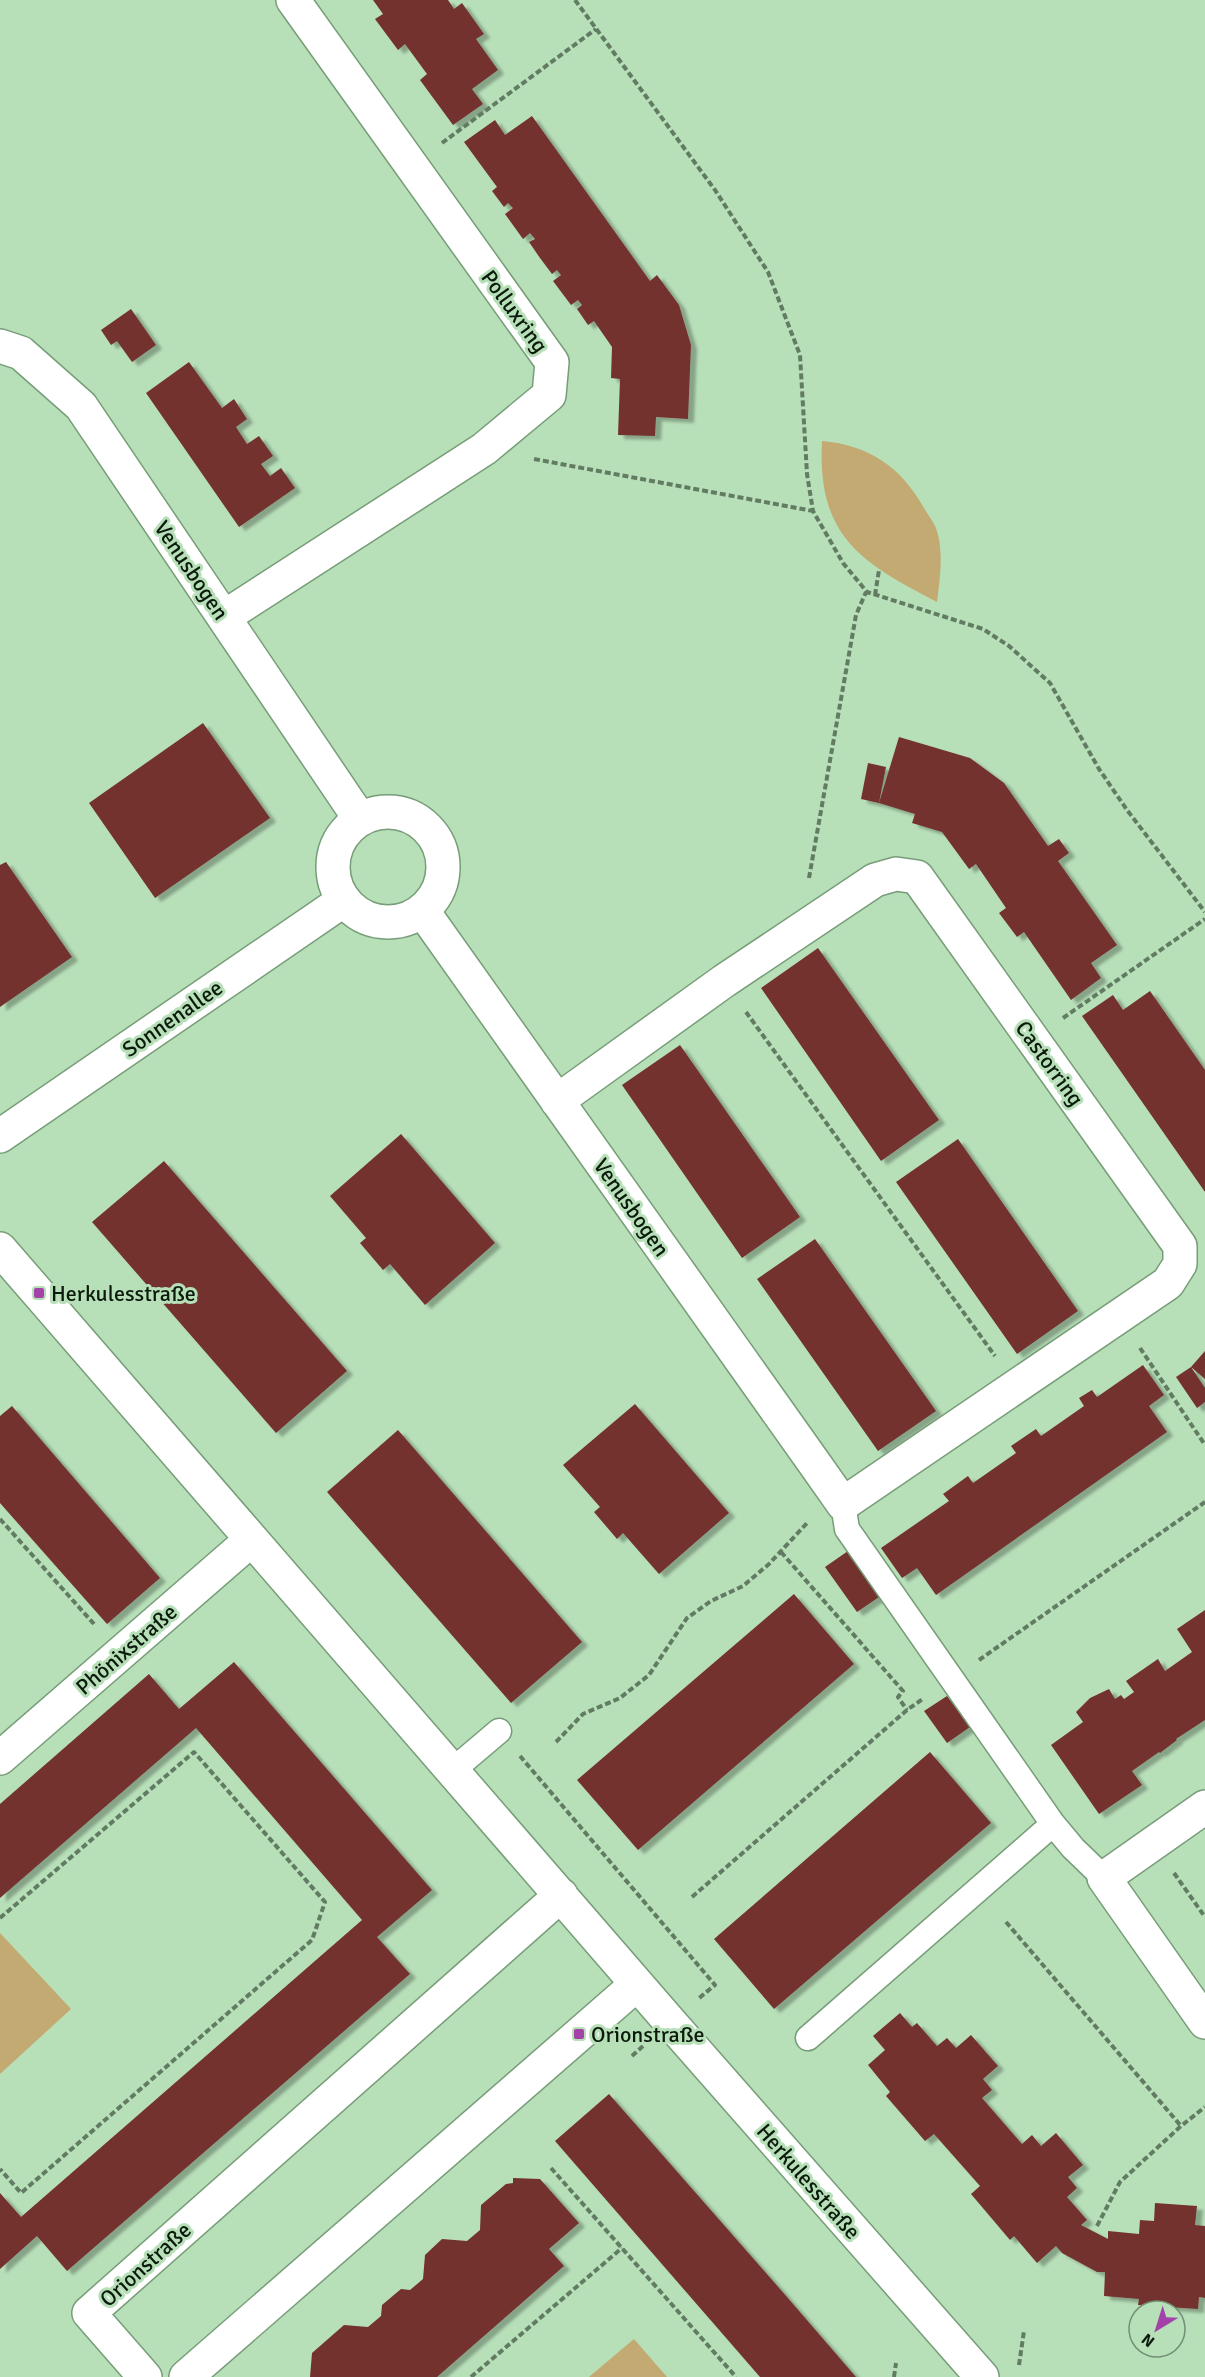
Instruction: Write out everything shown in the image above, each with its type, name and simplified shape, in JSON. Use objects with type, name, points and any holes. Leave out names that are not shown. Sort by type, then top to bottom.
[{"type":"street","name":"Polluxring","points":[[224,617],[484,449],[549,395],[552,362],[293,0]]},
{"type":"street","name":"Venusbogen","points":[[0,346],[21,353],[81,406],[360,819]]},
{"type":"street","points":[[392,812],[408,815],[422,823],[434,835],[441,850],[444,866],[441,883],[434,898],[423,910],[407,918],[390,922],[373,920],[357,912],[344,900],[336,884],[333,865],[336,847],[345,831],[360,819],[375,813],[392,812]]},
{"type":"street","name":"Castorring","points":[[557,1101],[724,981],[875,879],[896,874],[917,877],[1180,1246],[1180,1264],[1168,1283],[843,1504]]},
{"type":"street","name":"Sonnenallee","points":[[0,1136],[344,900]]},
{"type":"street","name":"Venusbogen","points":[[423,910],[843,1504]]},
{"type":"street","name":"Herkulesstraße","points":[[0,1249],[637,1984],[982,2377]]},
{"type":"street","name":"Phönixstraße","points":[[0,1758],[251,1540]]},
{"type":"street","points":[[1205,1807],[1104,1878],[1205,2022]]},
{"type":"street","name":"Orionstraße","points":[[146,2377],[89,2313],[561,1895]]},
{"type":"street","points":[[186,2377],[637,1984]]},
{"type":"lane","points":[[843,1504],[847,1529],[951,1679],[1053,1824],[1073,1848],[1104,1878]]},
{"type":"lane","points":[[453,1770],[499,1731]]},
{"type":"lane","points":[[808,2038],[1053,1824]]},
{"type":"path","points":[[575,0],[715,190],[768,272],[800,356],[807,474],[813,511],[843,562],[867,592],[983,629],[1009,646],[1050,683],[1099,769],[1127,810],[1205,912]]},
{"type":"path","points":[[412,166],[596,29]]},
{"type":"path","points":[[484,449],[813,511]]},
{"type":"path","points":[[875,595],[879,570]]},
{"type":"path","points":[[807,924],[808,884],[856,615],[867,592]]},
{"type":"path","points":[[1033,1039],[1205,919]]},
{"type":"path","points":[[724,981],[1017,1386]]},
{"type":"path","points":[[1118,1317],[1205,1445]]},
{"type":"path","points":[[692,1897],[907,1710],[1205,1502]]},
{"type":"path","points":[[555,1742],[583,1714],[620,1698],[649,1675],[687,1618],[711,1601],[743,1586],[769,1564],[808,1522],[843,1504]]},
{"type":"path","points":[[0,1520],[121,1654]]},
{"type":"path","points":[[781,1552],[903,1691],[897,1697],[907,1710]]},
{"type":"path","points":[[499,1731],[715,1984]]},
{"type":"path","points":[[0,1918],[194,1752],[325,1902],[312,1940],[21,2193],[0,2169]]},
{"type":"path","points":[[1153,1843],[1205,1917]]},
{"type":"path","points":[[1006,1922],[1181,2126]]},
{"type":"path","points":[[1097,2226],[1120,2182],[1205,2107]]},
{"type":"path","points":[[550,2168],[736,2377]]},
{"type":"path","points":[[471,2377],[622,2248]]},
{"type":"path","points":[[1019,2365],[1024,2331]]},
{"type":"path","points":[[894,2377],[896,2363]]},
{"type":"shaded area","points":[[822,441],[855,447],[869,453],[894,470],[915,494],[935,525],[940,546],[941,565],[937,602],[865,559],[849,542],[836,523],[827,501],[822,474]]},
{"type":"shaded area","points":[[0,1933],[71,2009],[0,2074]]},
{"type":"shaded area","points":[[634,2339],[667,2377],[589,2377]]},
{"type":"building","points":[[373,0],[448,0],[454,9],[462,3],[484,34],[476,39],[498,70],[472,89],[483,104],[453,125],[420,80],[427,74],[405,44],[398,50],[375,19],[383,14]]},
{"type":"building","points":[[532,116],[650,281],[657,275],[679,305],[691,345],[688,419],[656,417],[655,436],[618,435],[620,379],[611,378],[612,347],[594,321],[588,325],[577,309],[582,305],[578,300],[571,305],[553,281],[561,275],[557,270],[552,274],[540,258],[529,242],[535,239],[530,233],[523,239],[505,214],[513,208],[508,203],[504,207],[492,191],[497,187],[464,142],[495,120],[505,135]]},
{"type":"building","points":[[131,309],[156,345],[132,362],[117,341],[111,345],[101,330]]},
{"type":"building","points":[[189,362],[222,408],[234,399],[247,419],[236,427],[247,444],[259,436],[273,456],[261,464],[270,476],[281,468],[295,488],[239,527],[146,393]]},
{"type":"building","points":[[203,723],[270,818],[155,898],[89,803]]},
{"type":"building","points":[[899,737],[970,758],[1004,783],[1048,846],[1059,839],[1069,853],[1058,861],[1117,945],[1091,963],[1101,978],[1071,1000],[1024,932],[1017,937],[999,913],[1006,908],[976,864],[969,869],[942,832],[912,823],[915,814],[879,803]]},
{"type":"building","points":[[868,763],[886,767],[879,803],[861,799]]},
{"type":"building","points":[[6,862],[72,957],[0,1007],[0,865]]},
{"type":"building","points":[[818,948],[939,1120],[881,1161],[761,988]]},
{"type":"building","points":[[1150,991],[1205,1070],[1205,1192],[1082,1016],[1113,995],[1123,1010]]},
{"type":"building","points":[[680,1045],[800,1217],[742,1258],[622,1085]]},
{"type":"building","points":[[401,1134],[495,1243],[425,1305],[390,1264],[383,1270],[360,1243],[366,1238],[330,1196]]},
{"type":"building","points":[[958,1139],[1078,1311],[1017,1354],[896,1182]]},
{"type":"building","points":[[164,1161],[347,1371],[276,1433],[92,1222]]},
{"type":"building","points":[[815,1239],[936,1411],[878,1451],[757,1279]]},
{"type":"building","points":[[1205,1351],[1205,1379],[1191,1367]]},
{"type":"building","points":[[1143,1365],[1164,1395],[1149,1406],[1167,1432],[936,1595],[917,1568],[902,1578],[881,1548],[949,1501],[943,1494],[968,1476],[973,1483],[1016,1453],[1011,1446],[1036,1429],[1041,1436],[1084,1406],[1079,1398],[1092,1390],[1097,1397]]},
{"type":"building","points":[[1191,1367],[1205,1388],[1205,1402],[1197,1408],[1176,1377]]},
{"type":"building","points":[[635,1404],[729,1513],[659,1574],[623,1533],[617,1539],[594,1512],[600,1507],[563,1465]]},
{"type":"building","points":[[12,1406],[160,1578],[107,1624],[0,1503],[0,1416]]},
{"type":"building","points":[[398,1430],[582,1642],[511,1703],[327,1492]]},
{"type":"building","points":[[848,1551],[879,1597],[857,1612],[825,1567]]},
{"type":"building","points":[[794,1594],[854,1664],[638,1850],[577,1780]]},
{"type":"building","points":[[1205,1610],[1205,1720],[1132,1771],[1142,1785],[1099,1814],[1051,1745],[1083,1722],[1076,1712],[1090,1698],[1109,1689],[1115,1699],[1121,1695],[1124,1699],[1134,1692],[1126,1681],[1158,1659],[1165,1671],[1192,1652],[1177,1629]]},
{"type":"building","points":[[234,1662],[432,1890],[377,1937],[410,1974],[67,2271],[37,2236],[0,2269],[0,2193],[21,2217],[362,1920],[196,1728],[0,1898],[0,1804],[149,1674],[179,1709]]},
{"type":"building","points":[[947,1696],[970,1727],[947,1743],[924,1711]]},
{"type":"building","points":[[930,1752],[991,1823],[774,2009],[714,1939]]},
{"type":"building","points":[[900,2013],[912,2027],[917,2023],[937,2046],[947,2038],[956,2048],[971,2035],[998,2066],[983,2079],[992,2090],[982,2098],[1022,2144],[1032,2135],[1041,2146],[1056,2133],[1083,2165],[1068,2177],[1077,2188],[1067,2197],[1087,2220],[1081,2225],[1108,2239],[1108,2231],[1139,2234],[1140,2220],[1154,2221],[1155,2203],[1197,2206],[1195,2225],[1205,2226],[1205,2298],[1199,2297],[1198,2309],[1187,2308],[1187,2299],[1104,2296],[1105,2272],[1097,2272],[1062,2253],[1056,2246],[1037,2263],[1014,2236],[1010,2240],[971,2194],[980,2186],[934,2134],[925,2141],[886,2096],[890,2092],[868,2065],[885,2050],[873,2036]]},
{"type":"building","points":[[609,2094],[856,2377],[760,2377],[555,2141]]},
{"type":"building","points":[[513,2178],[540,2179],[579,2223],[549,2249],[564,2266],[437,2377],[310,2377],[312,2353],[344,2325],[368,2327],[381,2316],[382,2305],[401,2289],[410,2290],[423,2279],[425,2255],[442,2239],[467,2241],[480,2230],[481,2205],[506,2184],[513,2183]]},
{"type":"place","name":"Herkulesstraße","points":[[39,1293]]},
{"type":"place","name":"Orionstraße","points":[[579,2034]]}]
